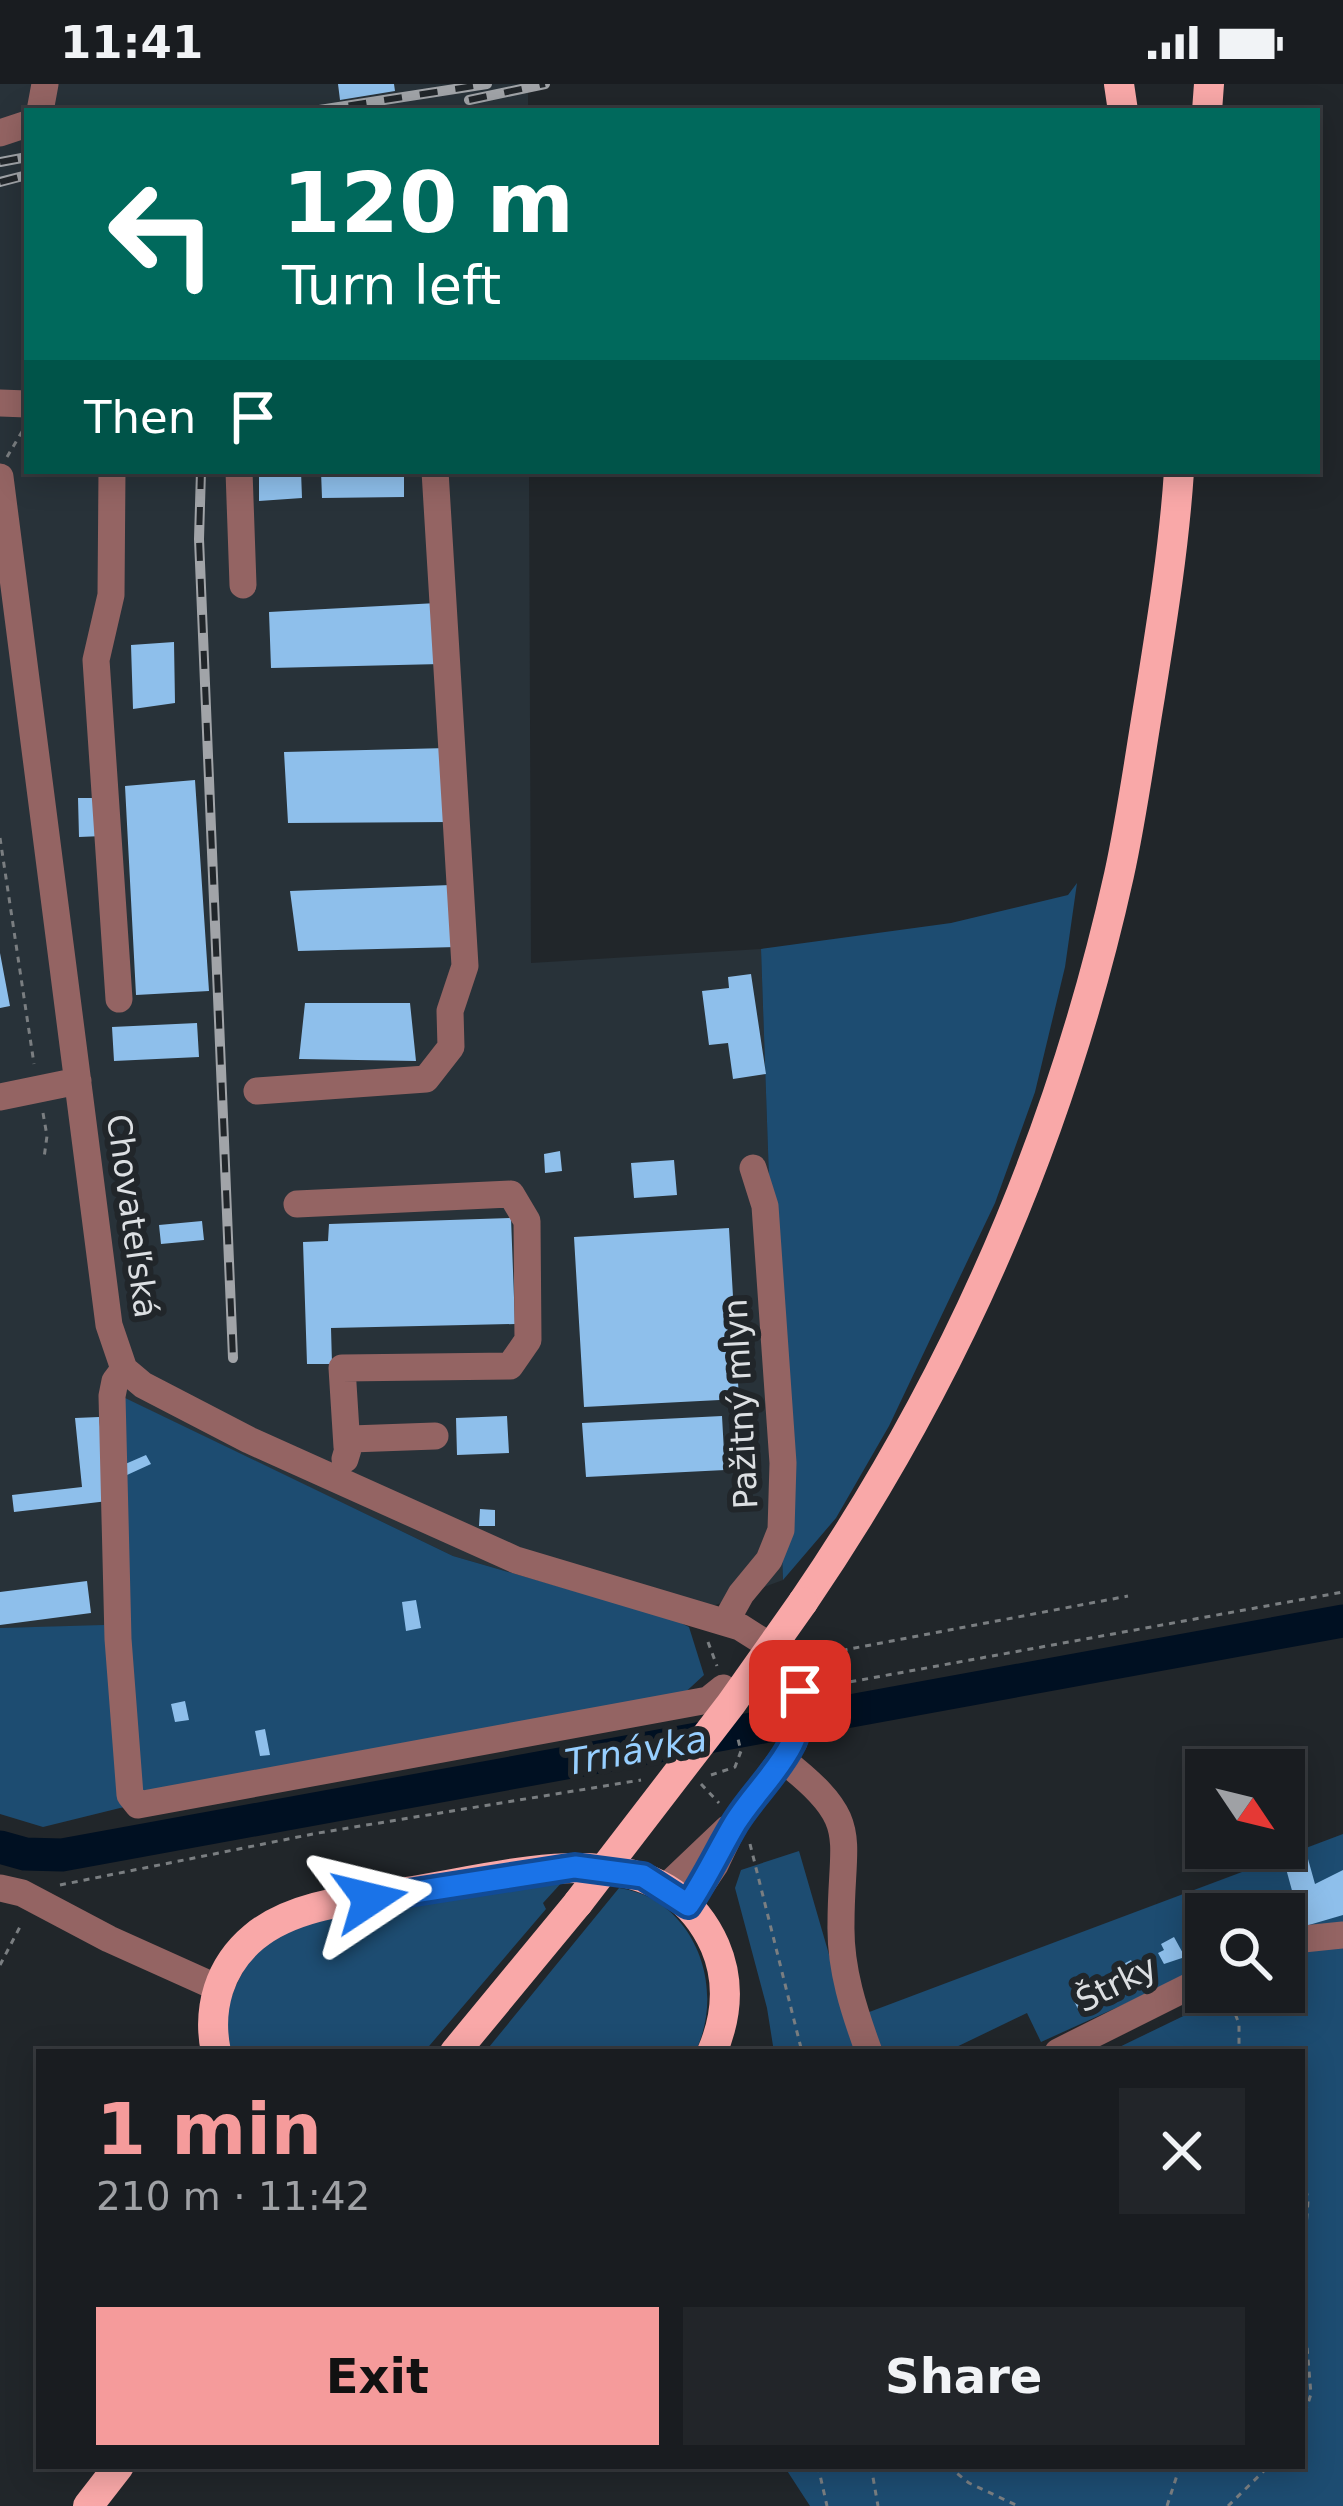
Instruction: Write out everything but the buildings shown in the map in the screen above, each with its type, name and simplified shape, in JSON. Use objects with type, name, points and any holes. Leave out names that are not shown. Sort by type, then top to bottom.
[{"type":"main road","points":[[1150,694],[1159,474]]},
{"type":"main road","points":[[456,2049],[578,1903],[803,1602],[883,1479],[993,1262],[1049,1123],[1119,874],[1167,597],[1179,474]]},
{"type":"main road","points":[[215,2049],[211,2018],[231,1961],[254,1936],[288,1917],[331,1905],[575,1867],[623,1870],[676,1896],[710,1936],[725,1980],[725,2011],[713,2049]]},
{"type":"main road","points":[[88,2506],[117,2469]]},
{"type":"street","points":[[112,474],[111,595],[96,660],[118,999]]},
{"type":"street","points":[[239,474],[243,585]]},
{"type":"street","points":[[257,1091],[426,1079],[451,1047],[450,1011],[465,966],[435,474]]},
{"type":"street","name":"Chovateľská","points":[[0,477],[14,691],[77,1081],[110,1325],[124,1369],[143,1385],[252,1431],[344,1482],[516,1560],[715,1629],[759,1639],[795,1675],[802,1713],[788,1751]]},
{"type":"street","points":[[0,1097],[77,1081]]},
{"type":"street","name":"Pažitný mlyn","points":[[715,1629],[770,1560],[782,1530],[783,1463],[767,1229],[754,1168]]},
{"type":"street","points":[[297,1204],[511,1194],[527,1221],[528,1340],[510,1366],[342,1368],[347,1447],[344,1482]]},
{"type":"street","points":[[124,1369],[112,1396],[118,1639],[130,1796],[138,1805],[708,1700],[723,1688]]},
{"type":"street","points":[[347,1447],[351,1439],[435,1436]]},
{"type":"street","points":[[676,1896],[715,1864],[734,1822],[788,1751],[825,1796],[842,1828],[843,1958],[851,2003],[868,2049]]},
{"type":"street","points":[[11,1890],[218,1988]]},
{"type":"street","points":[[1305,1939],[1343,1935]]},
{"type":"street","name":"Štrky","points":[[1064,2049],[1185,1988]]},
{"type":"path","points":[[0,838],[35,1067]]},
{"type":"path","points":[[40,1097],[47,1136],[44,1158]]},
{"type":"path","points":[[832,1678],[844,1683],[1343,1592]]},
{"type":"path","points":[[818,1655],[1128,1596]]},
{"type":"path","points":[[715,1629],[712,1648],[723,1688]]},
{"type":"path","points":[[706,1775],[735,1767],[740,1760],[739,1742]]},
{"type":"path","points":[[692,1776],[750,1845],[801,2049]]},
{"type":"path","points":[[11,1890],[317,1833],[647,1780]]},
{"type":"path","points":[[0,1965],[22,1926],[25,1906],[11,1890]]},
{"type":"path","points":[[1235,2013],[1239,2049]]},
{"type":"path","points":[[1305,2184],[1305,2243]]},
{"type":"path","points":[[1305,2321],[1311,2394],[1305,2413]]},
{"type":"path","points":[[819,2469],[827,2506]]},
{"type":"path","points":[[872,2469],[878,2506]]},
{"type":"path","points":[[952,2469],[969,2483],[1018,2506]]},
{"type":"path","points":[[1167,2506],[1179,2469]]},
{"type":"path","points":[[1228,2506],[1266,2469]]},
{"type":"shaded area","points":[[0,84],[528,84],[528,108],[24,108],[24,474],[529,474],[531,963],[761,949],[783,1580],[675,1620],[453,1556],[122,1397],[104,1626],[0,1628]]},
{"type":"shaded area","points":[[1077,883],[1065,967],[1035,1092],[995,1203],[889,1426],[836,1518],[783,1580],[761,949],[951,923],[1068,895]]},
{"type":"shaded area","points":[[121,1396],[453,1556],[675,1620],[689,1627],[704,1675],[679,1698],[43,1827],[0,1814],[0,1628],[104,1625]]},
{"type":"shaded area","points":[[1343,1834],[1343,2506],[810,2506],[786,2469],[1305,2469],[1305,2049],[1115,2049],[1190,2013],[1305,2013],[1305,1893],[1186,1893],[1250,1869],[1305,1869],[1305,1848]]},
{"type":"shaded area","points":[[799,1851],[848,2020],[1185,1893],[1185,1977],[1041,2042],[1027,2013],[952,2049],[774,2049],[735,1888],[741,1870]]},
{"type":"shaded area","points":[[564,1880],[543,1903],[546,1909],[427,2049],[230,2049],[227,2018],[231,1998],[249,1961],[265,1943],[319,1921]]},
{"type":"shaded area","points":[[619,1888],[667,1909],[698,1951],[707,2001],[696,2049],[487,2049]]},
{"type":"waterway","name":"Trnávka","points":[[0,1847],[25,1854],[62,1855],[1343,1621]]},
{"type":"railway","points":[[332,108],[487,84]]},
{"type":"railway","points":[[469,100],[545,84]]},
{"type":"railway","points":[[0,162],[24,158]]},
{"type":"railway","points":[[0,182],[24,176]]},
{"type":"railway","points":[[201,474],[199,539],[233,1358]]},
{"type":"route","points":[[370,1899],[575,1867],[643,1876],[688,1905],[735,1823],[794,1742],[802,1713],[800,1691]]}]
